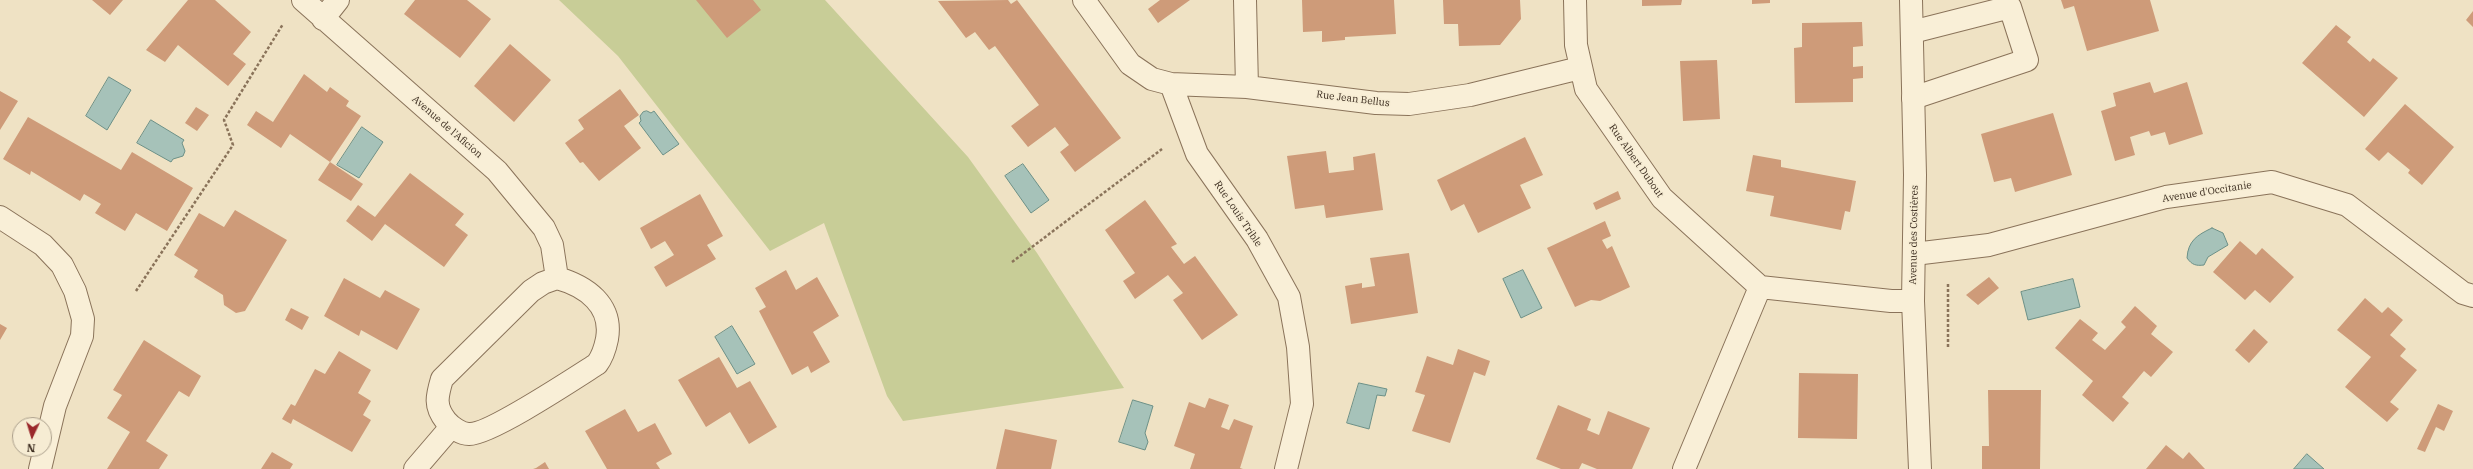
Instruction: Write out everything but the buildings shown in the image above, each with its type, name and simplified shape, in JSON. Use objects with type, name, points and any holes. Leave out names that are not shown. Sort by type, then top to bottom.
[{"type":"street","name":"Avenue de l'Aficion","points":[[303,0],[497,171],[544,228],[552,245],[556,278]]},
{"type":"street","points":[[323,19],[338,0]]},
{"type":"street","points":[[1084,0],[1130,64],[1152,79],[1171,84]]},
{"type":"street","points":[[1245,0],[1247,87]]},
{"type":"street","name":"Rue Albert Dubout","points":[[1575,0],[1576,45],[1586,89],[1662,198],[1760,287]]},
{"type":"street","name":"Avenue des Costières","points":[[1911,0],[1913,98],[1913,301],[1920,469]]},
{"type":"street","points":[[1912,32],[2010,8],[2027,60],[1913,98]]},
{"type":"street","name":"Rue Jean Bellus","points":[[1171,84],[1247,87],[1376,103],[1409,104],[1470,95],[1580,68]]},
{"type":"street","name":"Rue Louis Trible","points":[[1171,84],[1197,154],[1257,239],[1289,298],[1298,347],[1302,404],[1286,469]]},
{"type":"street","name":"Avenue d'Occitanie","points":[[1914,254],[1989,245],[2166,197],[2272,182],[2347,205],[2463,293],[2473,296]]},
{"type":"street","points":[[0,217],[42,245],[62,265],[75,291],[83,319],[82,336],[55,406],[40,469]]},
{"type":"street","points":[[556,278],[580,286],[600,303],[605,312],[609,330],[603,357],[597,364],[489,429],[468,435],[451,427],[440,413],[436,398],[442,379],[531,290],[556,278]]},
{"type":"street","points":[[1684,469],[1760,287],[1913,301]]},
{"type":"street","points":[[415,469],[451,427]]},
{"type":"path","points":[[136,290],[233,144],[224,120],[286,20]]},
{"type":"path","points":[[1012,262],[1188,130]]},
{"type":"green space","points":[[559,0],[825,0],[968,157],[1037,253],[1124,388],[903,421],[887,396],[824,223],[770,251],[618,56]]},
{"type":"water","points":[[109,77],[131,90],[107,130],[86,116]]},
{"type":"water","points":[[647,111],[651,113],[654,111],[679,144],[663,155],[639,123],[641,121],[640,116],[643,112]]},
{"type":"water","points":[[151,120],[184,140],[182,143],[185,151],[183,156],[173,159],[171,162],[137,143]]},
{"type":"water","points":[[362,127],[383,142],[359,178],[337,165]]},
{"type":"water","points":[[1023,164],[1049,200],[1031,213],[1005,176]]},
{"type":"water","points":[[2212,228],[2223,233],[2228,245],[2208,257],[2204,265],[2192,264],[2187,258],[2191,243],[2202,233]]},
{"type":"water","points":[[1523,270],[1542,308],[1521,318],[1503,279]]},
{"type":"water","points":[[2073,279],[2080,307],[2028,320],[2021,292]]},
{"type":"water","points":[[732,326],[755,364],[737,374],[715,337]]},
{"type":"water","points":[[1359,383],[1387,389],[1385,396],[1377,395],[1369,429],[1347,423]]},
{"type":"water","points":[[1133,400],[1153,406],[1145,433],[1148,442],[1145,450],[1119,442]]},
{"type":"water","points":[[2307,454],[2324,469],[2294,469]]}]
